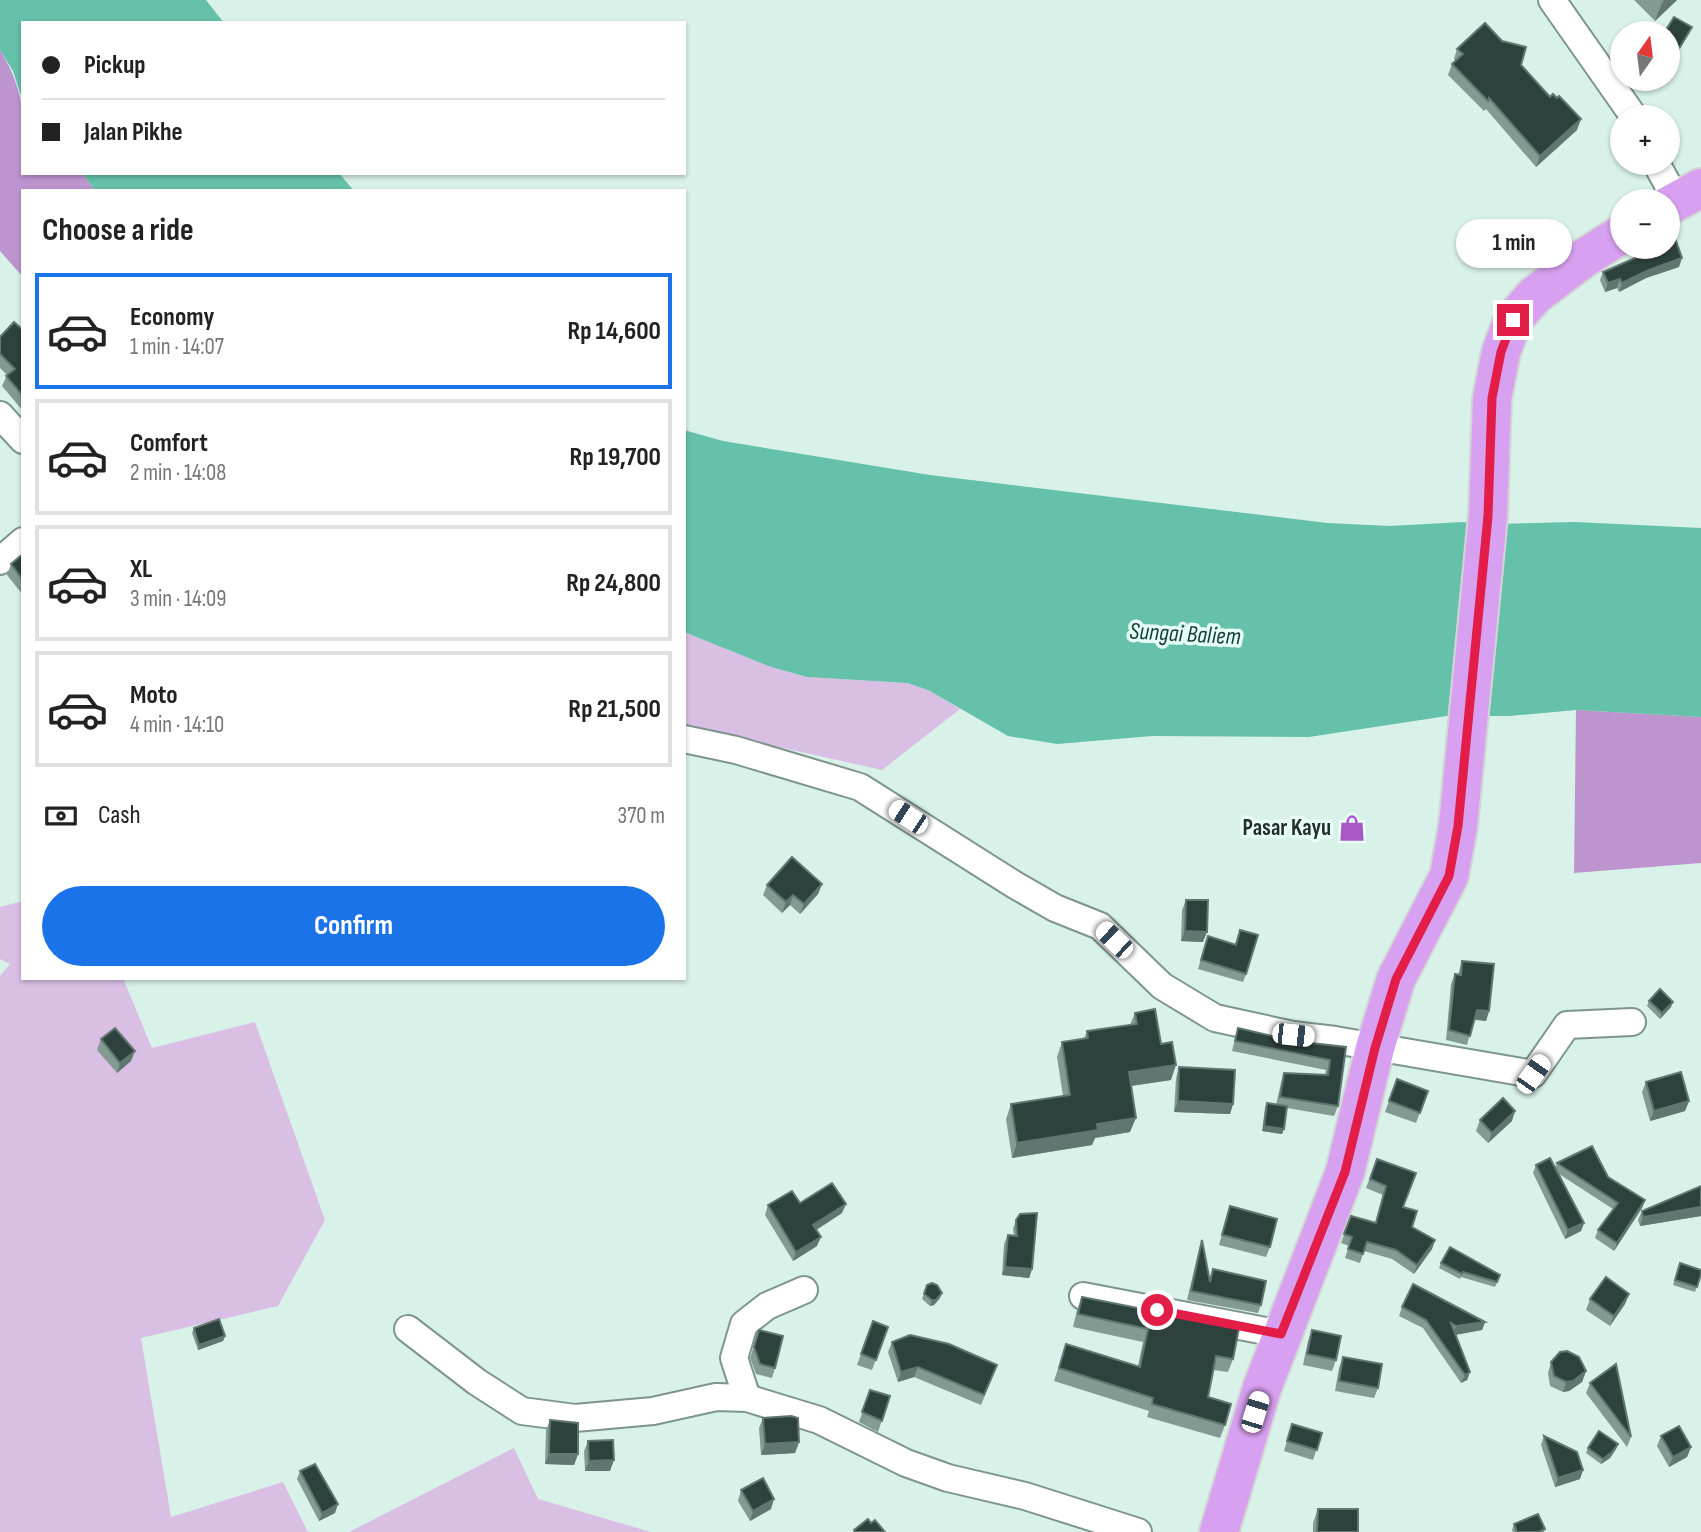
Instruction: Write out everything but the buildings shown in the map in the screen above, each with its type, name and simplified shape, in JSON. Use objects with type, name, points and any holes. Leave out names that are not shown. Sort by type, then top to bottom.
[{"type":"highway","points":[[1219,1532],[1262,1388],[1345,1172],[1375,1048],[1396,979],[1449,876],[1458,826],[1488,516],[1492,398],[1501,352],[1513,320],[1535,295],[1610,242]]},
{"type":"street","points":[[1552,0],[1626,105]]},
{"type":"street","points":[[1665,175],[1682,198]]},
{"type":"street","points":[[0,415],[21,438]]},
{"type":"street","points":[[0,561],[21,543]]},
{"type":"street","points":[[686,739],[736,750],[860,787],[1015,886],[1055,908],[1100,926],[1162,986],[1215,1018],[1293,1035],[1533,1074],[1567,1025],[1632,1022]]},
{"type":"street","points":[[747,1398],[734,1358],[744,1324],[767,1306],[804,1290]]},
{"type":"street","points":[[1083,1296],[1281,1334]]},
{"type":"street","points":[[408,1329],[477,1382],[522,1411],[575,1418],[653,1411],[716,1397],[747,1398],[818,1420],[906,1463],[948,1478],[1025,1496],[1139,1532]]},
{"type":"shaded area","points":[[0,50],[20,96],[21,175],[83,175],[94,189],[21,189],[21,275],[0,251]]},
{"type":"shaded area","points":[[686,633],[771,667],[807,677],[907,683],[928,690],[960,709],[882,770],[686,726]]},
{"type":"shaded area","points":[[1576,710],[1701,717],[1701,863],[1574,873]]},
{"type":"shaded area","points":[[21,902],[21,980],[124,980],[152,1048],[255,1022],[325,1220],[278,1306],[141,1338],[171,1517],[283,1482],[308,1532],[0,1532],[0,976],[10,964],[0,959],[0,907]]},
{"type":"shaded area","points":[[514,1448],[538,1499],[651,1532],[349,1532]]},
{"type":"water","points":[[0,0],[206,0],[222,21],[21,21],[21,96],[13,71],[0,50]]},
{"type":"water","points":[[83,175],[341,175],[352,189],[94,189]]},
{"type":"water","name":"Sungai Baliem","points":[[686,431],[723,441],[930,475],[1327,523],[1390,526],[1462,522],[1575,522],[1701,528],[1701,717],[1576,710],[1509,716],[1447,716],[1309,737],[1152,736],[1057,744],[1008,736],[928,690],[907,683],[807,677],[771,667],[686,633]]},
{"type":"place","name":"Pasar Kayu","points":[[1352,828]]},
{"type":"route","points":[[1157,1310],[1281,1334],[1345,1172],[1375,1048],[1396,979],[1449,876],[1458,826],[1488,516],[1492,398],[1501,352],[1513,320]]}]
